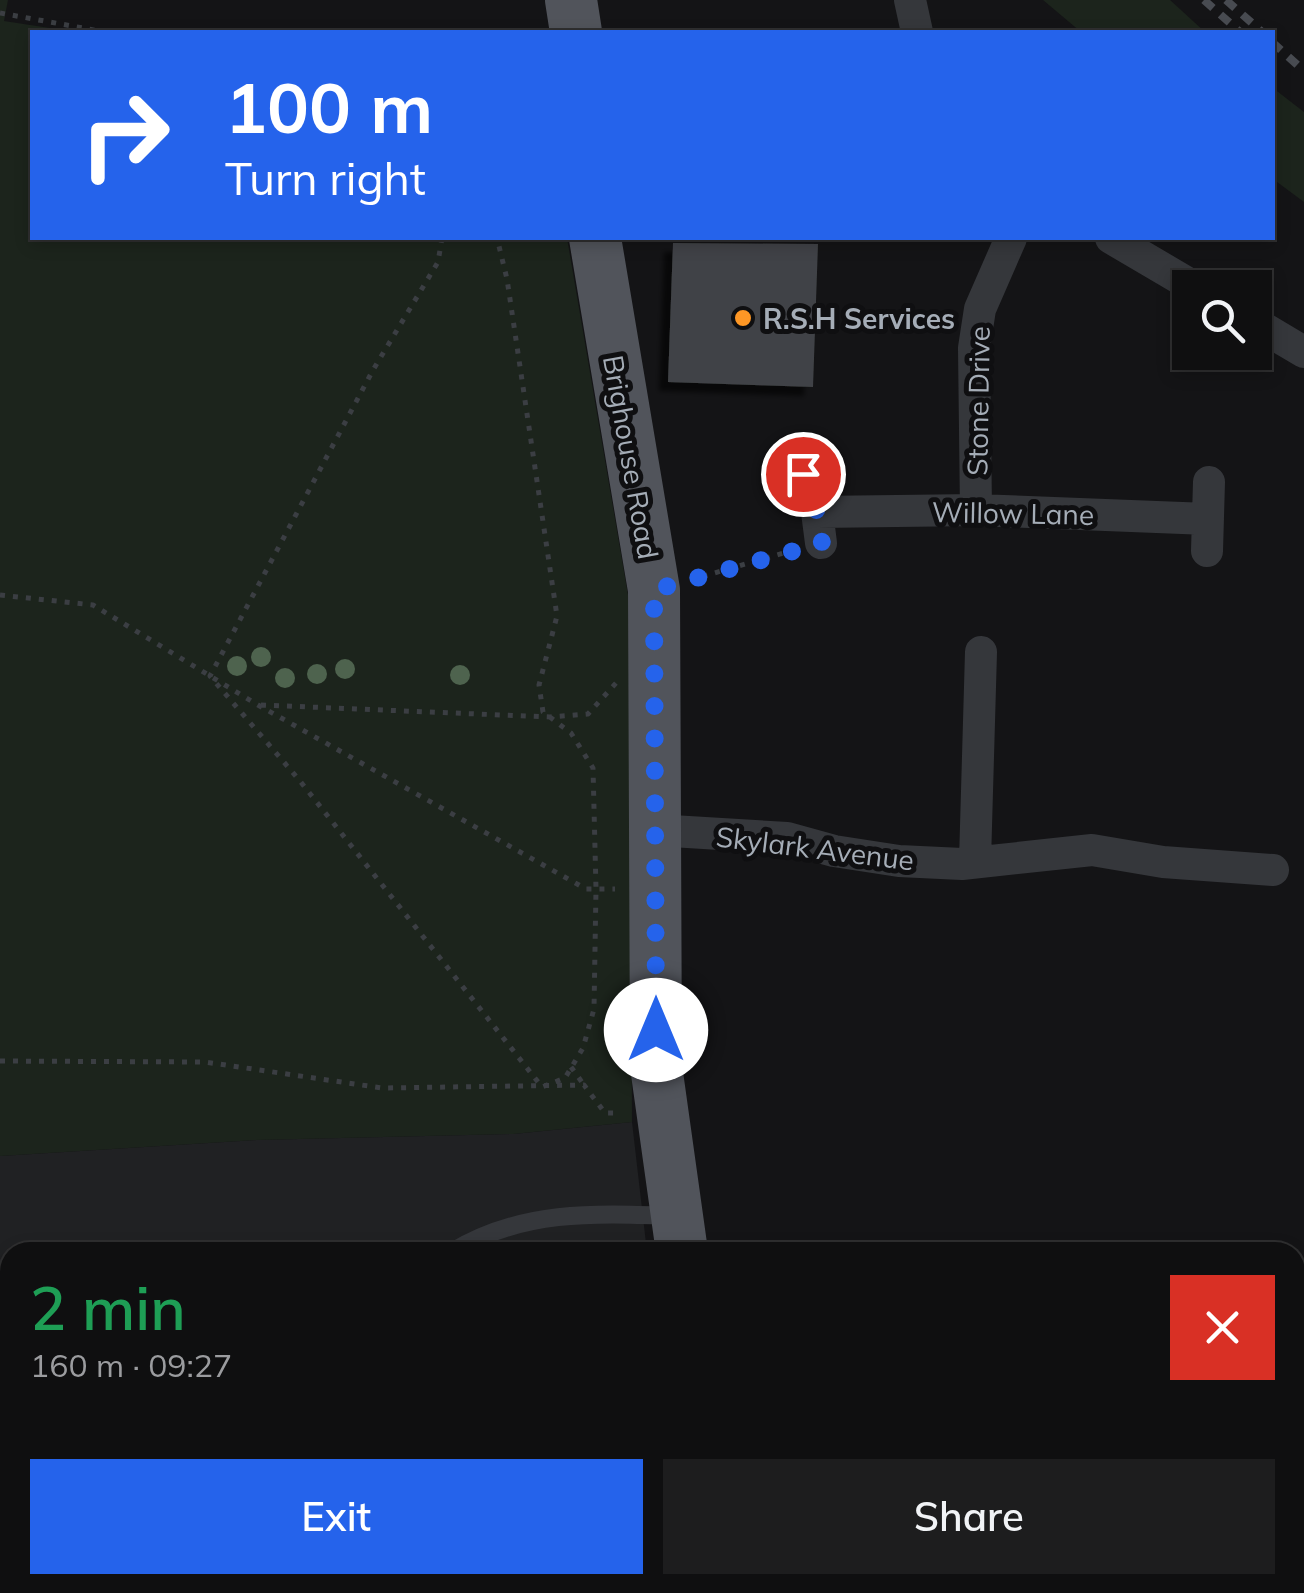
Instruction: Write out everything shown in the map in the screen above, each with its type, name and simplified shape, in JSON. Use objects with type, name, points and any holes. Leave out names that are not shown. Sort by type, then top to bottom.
[{"type":"main road","name":"Brighouse Road","points":[[594,240],[654,590],[656,1066],[680,1234]]},
{"type":"street","points":[[910,0],[916,30]]},
{"type":"street","name":"Stone Drive","points":[[976,510],[974,348],[980,309],[1011,240]]},
{"type":"street","points":[[1113,240],[1172,274]]},
{"type":"street","points":[[1272,332],[1304,352]]},
{"type":"street","points":[[803,474],[819,527]]},
{"type":"street","name":"Willow Lane","points":[[819,527],[976,510],[1207,535],[1209,482]]},
{"type":"street","points":[[974,861],[981,652]]},
{"type":"street","name":"Skylark Avenue","points":[[656,830],[787,838],[834,851],[899,861],[962,864],[1092,850],[1163,862],[1272,870]]},
{"type":"lane","points":[[475,1242],[524,1221],[595,1214],[680,1234]]},
{"type":"path","points":[[0,13],[95,30]]},
{"type":"path","points":[[210,676],[373,370],[438,262],[442,240]]},
{"type":"path","points":[[497,240],[507,279],[556,616],[539,685],[543,712],[571,733],[593,768],[594,1009],[583,1048],[565,1078],[542,1087]]},
{"type":"path","points":[[654,590],[819,527]]},
{"type":"path","points":[[0,595],[93,605],[258,704],[586,889],[655,889]]},
{"type":"path","points":[[210,676],[300,781],[542,1087]]},
{"type":"path","points":[[258,704],[550,718],[588,714],[618,680],[654,683]]},
{"type":"path","points":[[0,1061],[205,1062],[382,1088],[584,1085]]},
{"type":"path","points":[[571,1067],[605,1113],[663,1114]]},
{"type":"shaded area","points":[[0,0],[8,0],[4,21],[63,30],[30,30],[30,240],[567,240],[630,607],[632,1122],[513,1134],[256,1140],[0,1156]]},
{"type":"shaded area","points":[[1043,0],[1170,0],[1203,30],[1079,30]]},
{"type":"shaded area","points":[[1275,90],[1304,112],[1304,202],[1275,180]]},
{"type":"shaded area","points":[[632,1122],[646,1242],[0,1242],[0,1156],[256,1140],[513,1134]]},
{"type":"building","name":"R.S.H Services","points":[[673,243],[818,244],[813,387],[668,382]]},
{"type":"railway","points":[[1204,0],[1238,30]]},
{"type":"railway","points":[[1226,0],[1260,30]]},
{"type":"railway","points":[[1275,45],[1304,71]]},
{"type":"place","name":"R.S.H Services","points":[[743,318]]},
{"type":"route","points":[[656,1030],[654,590],[822,543],[817,512],[803,474]]}]
